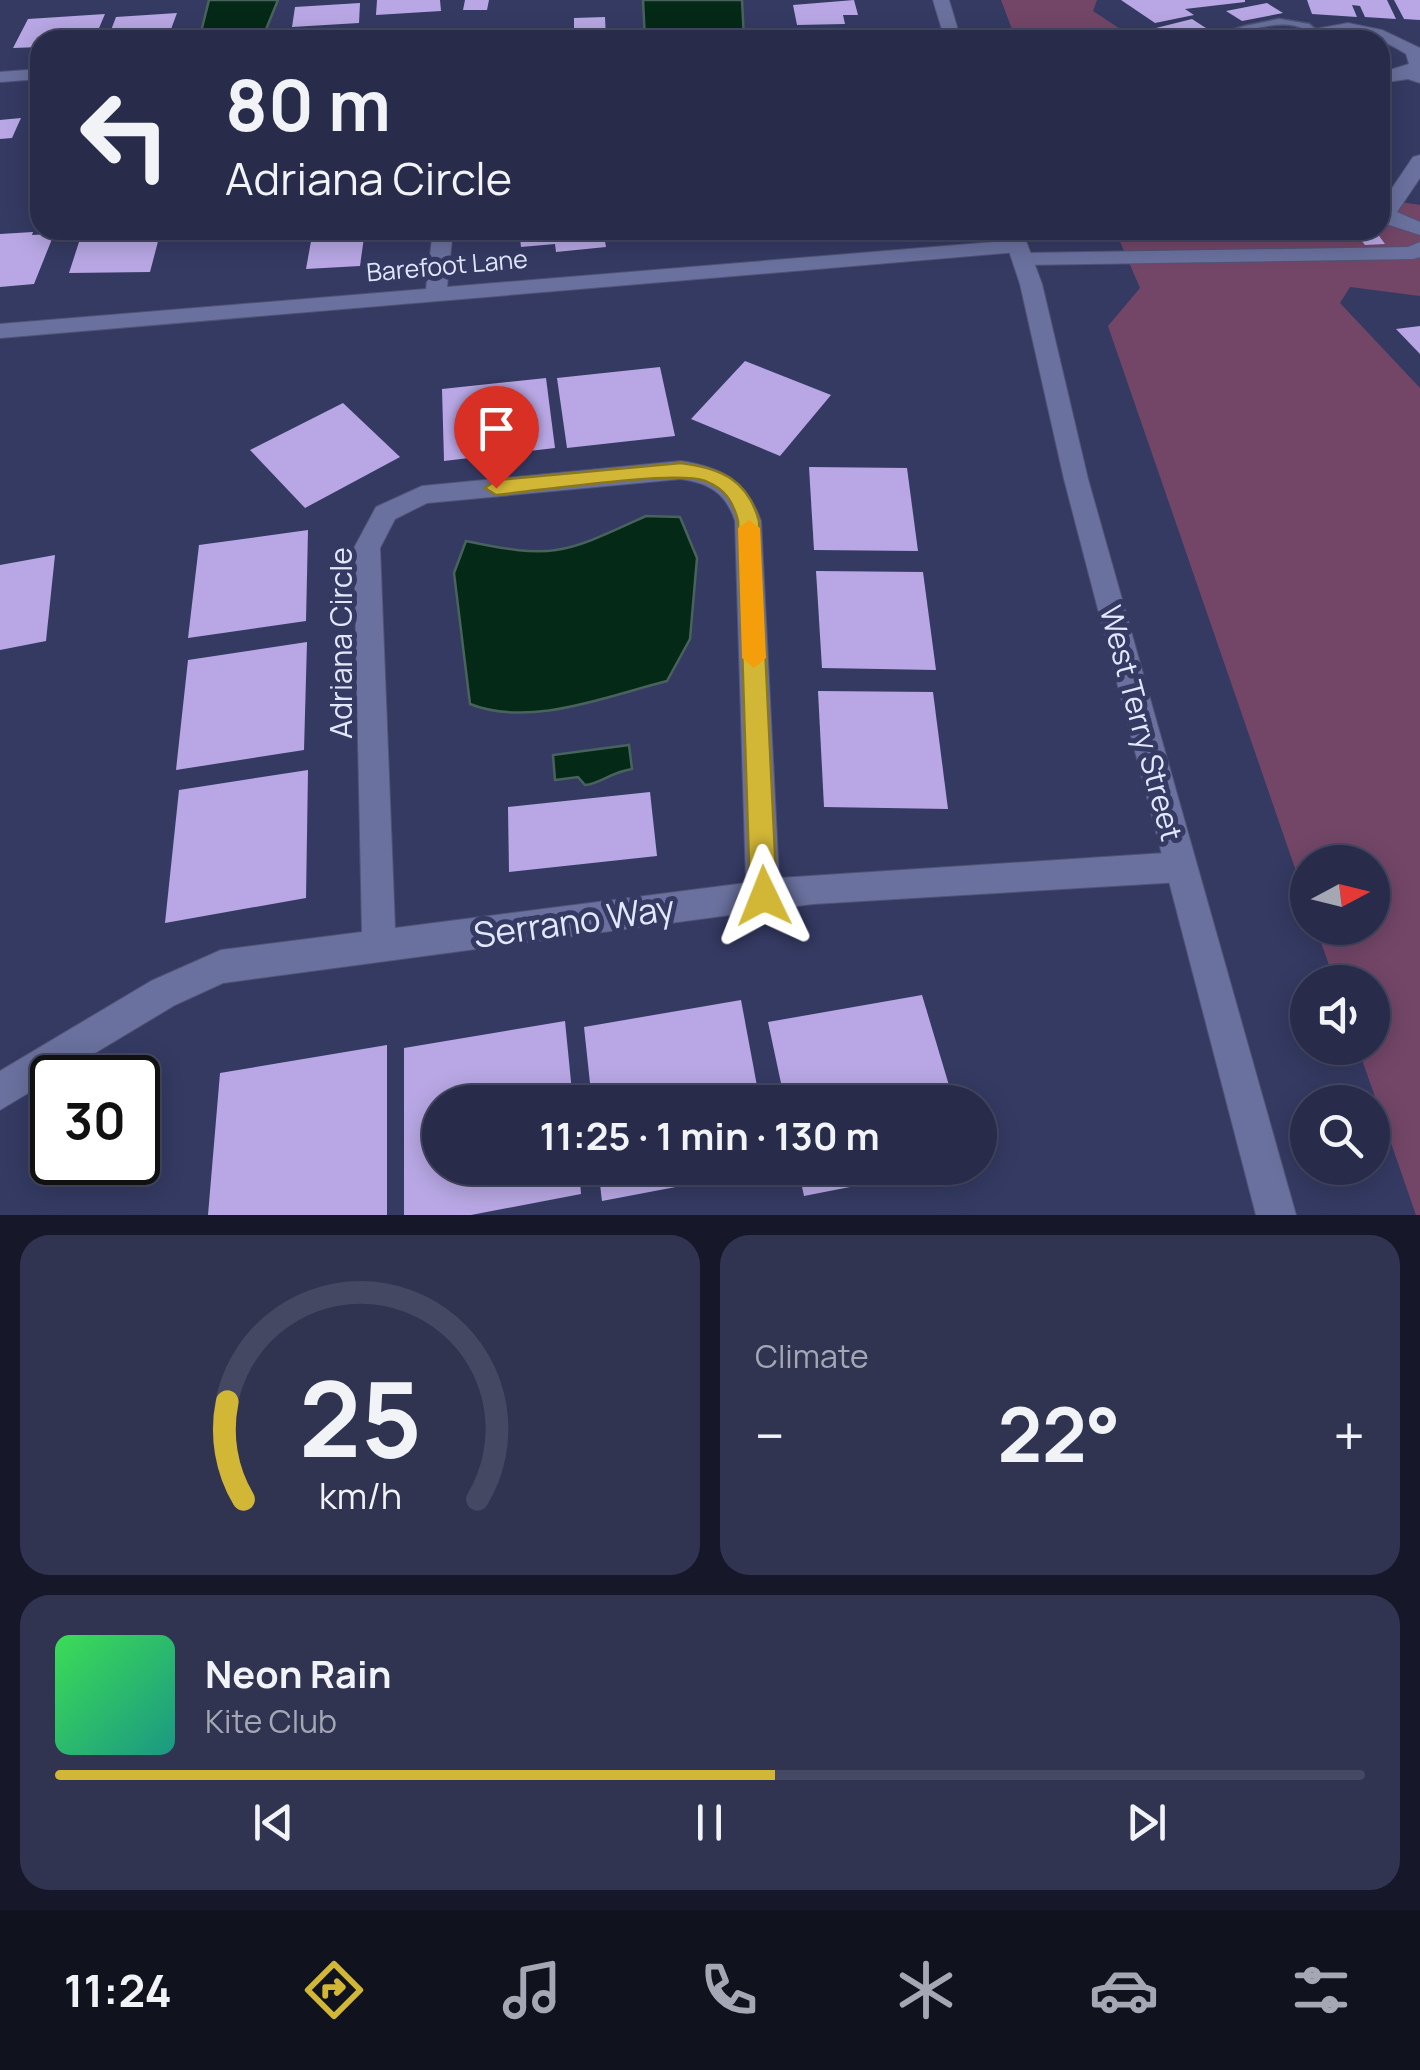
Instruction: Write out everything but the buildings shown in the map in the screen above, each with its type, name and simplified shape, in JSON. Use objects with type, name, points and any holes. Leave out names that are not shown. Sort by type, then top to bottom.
[{"type":"street","points":[[941,0],[950,30]]},
{"type":"street","points":[[1390,39],[1417,57],[1418,65],[1415,76],[1390,77]]},
{"type":"street","points":[[0,76],[30,74]]},
{"type":"street","points":[[1390,208],[1420,161]]},
{"type":"street","points":[[1390,218],[1420,229]]},
{"type":"street","points":[[436,294],[442,240]]},
{"type":"street","points":[[1016,242],[1414,252],[1420,248]]},
{"type":"street","name":"Barefoot Lane","points":[[0,331],[1016,242]]},
{"type":"street","name":"West Terry Street","points":[[1016,242],[1051,361],[1076,479],[1276,1215]]},
{"type":"street","name":"Adriana Circle","points":[[379,947],[367,548],[385,513],[422,495],[681,470],[715,478],[743,499],[748,521],[764,896]]},
{"type":"street","name":"Serrano Way","points":[[0,1092],[163,993],[221,968],[764,896],[1181,867]]},
{"type":"lane","points":[[1244,30],[1284,20],[1308,24],[1310,30]]},
{"type":"shaded area","points":[[209,0],[278,0],[266,30],[202,30]]},
{"type":"shaded area","points":[[643,0],[742,0],[744,30],[644,30]]},
{"type":"shaded area","points":[[1001,0],[1097,0],[1093,11],[1122,30],[1012,30]]},
{"type":"shaded area","points":[[1390,200],[1420,205],[1420,296],[1350,287],[1340,303],[1420,388],[1420,1215],[1416,1215],[1390,1140],[1390,1085],[1371,1085],[1364,1065],[1390,1065],[1390,965],[1329,965],[1322,945],[1390,945],[1390,845],[1290,845],[1290,854],[1108,326],[1140,288],[1119,240],[1390,240]]},
{"type":"shaded area","points":[[646,516],[680,517],[697,558],[690,639],[667,681],[543,711],[493,711],[470,704],[454,573],[466,541],[520,550],[559,550]]},
{"type":"shaded area","points":[[629,745],[632,769],[585,785],[578,777],[555,780],[553,755]]},
{"type":"slow traffic","points":[[749,528],[754,658]]},
{"type":"route","points":[[496,488],[681,470],[705,473],[726,482],[743,499],[748,521],[764,896]]}]
